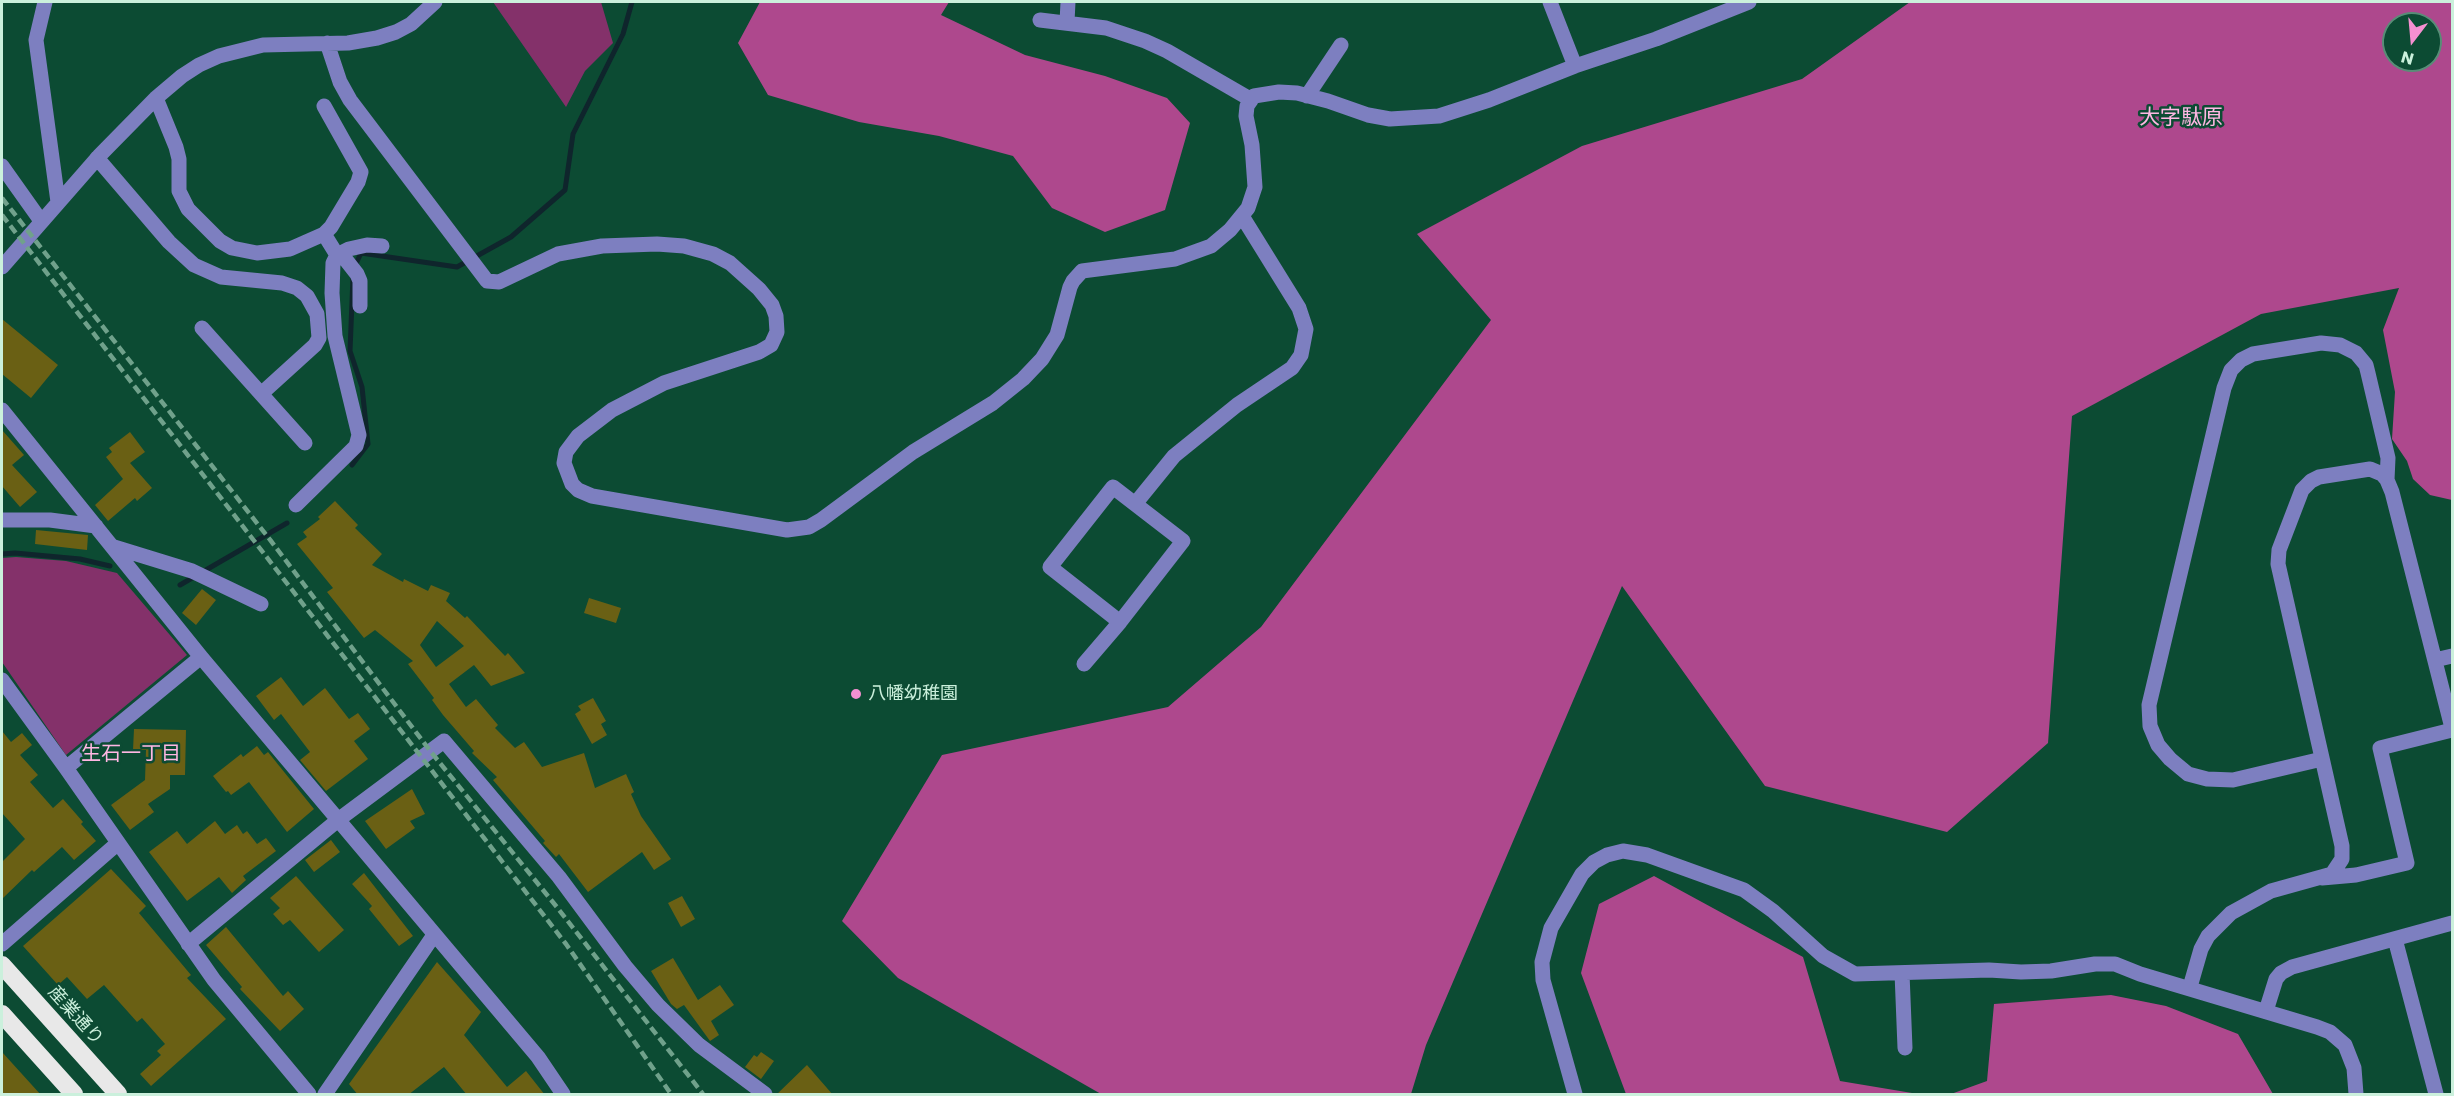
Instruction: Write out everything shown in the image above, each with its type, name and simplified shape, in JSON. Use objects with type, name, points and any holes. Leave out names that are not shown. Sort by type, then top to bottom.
[{"type":"highway","name":"産業通り","points":[[2,965],[118,1095]]},
{"type":"highway","points":[[2,1014],[74,1095]]},
{"type":"street","points":[[45,2],[36,40],[58,202]]},
{"type":"street","points":[[2,267],[97,158],[156,98],[182,76],[219,56],[263,45],[365,41],[396,32],[411,24],[435,2]]},
{"type":"street","points":[[1067,22],[1068,2]]},
{"type":"street","points":[[1551,2],[1575,66]]},
{"type":"street","points":[[327,43],[340,82],[350,100],[483,277],[492,283],[499,282],[558,254],[627,244],[684,246],[723,258],[739,270],[772,305],[777,332],[771,345],[759,352],[664,383],[612,410],[578,436],[566,452],[564,463],[572,484],[578,490],[592,496],[787,530],[798,529],[821,520],[913,452],[993,403],[1023,379],[1042,359],[1057,335],[1070,288],[1082,271],[1175,259],[1198,251],[1220,239],[1248,208],[1255,187],[1252,145],[1246,116],[1250,99],[1257,94],[1279,92],[1307,96],[1368,115],[1390,118],[1425,118],[1489,100],[1575,66],[1656,39],[1749,2]]},
{"type":"street","points":[[1040,20],[1106,28],[1145,41],[1167,51],[1250,99]]},
{"type":"street","points":[[1307,96],[1341,45]]},
{"type":"street","points":[[156,98],[179,159],[179,191],[196,219],[220,241],[244,251],[272,253],[290,249],[324,234],[331,227],[358,182],[361,172],[324,106]]},
{"type":"street","points":[[97,158],[158,229],[194,265],[221,277],[282,283],[297,288],[307,296],[317,314],[319,338],[315,345],[261,394]]},
{"type":"street","points":[[2,166],[41,221]]},
{"type":"street","points":[[1135,504],[1174,456],[1251,395],[1292,368],[1301,355],[1306,329],[1299,308],[1242,216]]},
{"type":"street","points":[[324,234],[357,274],[360,281],[360,306]]},
{"type":"street","points":[[296,505],[356,446],[360,435],[335,336],[333,263],[367,245],[382,246]]},
{"type":"street","points":[[202,328],[305,443]]},
{"type":"street","points":[[2322,759],[2232,780],[2207,779],[2188,774],[2170,759],[2158,745],[2150,726],[2148,717],[2152,694],[2224,388],[2231,370],[2241,360],[2253,354],[2321,343],[2340,345],[2356,353],[2366,365],[2368,373],[2388,458],[2387,480]]},
{"type":"street","points":[[2,410],[201,657],[538,1057],[563,1095]]},
{"type":"street","points":[[2190,987],[2201,949],[2208,936],[2231,913],[2271,891],[2332,874],[2342,860],[2342,846],[2278,564],[2278,555],[2302,490],[2311,481],[2319,477],[2370,469],[2382,474],[2392,492],[2452,729],[2380,748],[2407,862],[2356,875],[2320,878]]},
{"type":"street","points":[[1084,664],[1120,622],[1183,541],[1113,487],[1050,567],[1120,622]]},
{"type":"street","points":[[2,520],[50,520],[96,526]]},
{"type":"street","points":[[114,547],[192,571],[261,603]]},
{"type":"street","points":[[2435,660],[2452,656]]},
{"type":"street","points":[[66,768],[201,657]]},
{"type":"street","points":[[2,680],[214,980],[309,1095]]},
{"type":"street","points":[[188,944],[338,820],[444,741],[559,877],[625,966],[658,1005],[699,1045],[765,1095]]},
{"type":"street","points":[[2,944],[118,843]]},
{"type":"street","points":[[1575,1095],[1543,980],[1542,962],[1551,928],[1582,874],[1594,862],[1607,855],[1635,851],[1729,884],[1755,897],[1813,948],[1846,970],[1869,975],[1989,970],[2021,972],[2115,964],[2140,974],[2190,987],[2317,1027],[2339,1038],[2351,1057],[2356,1095]]},
{"type":"street","points":[[2266,1011],[2276,979],[2286,970],[2452,923]]},
{"type":"street","points":[[325,1095],[434,935]]},
{"type":"street","points":[[2395,939],[2436,1095]]},
{"type":"street","points":[[1902,974],[1905,1048]]},
{"type":"shaded area","points":[[493,2],[601,2],[613,43],[585,71],[566,107]]},
{"type":"shaded area","points":[[760,2],[949,2],[941,15],[1025,55],[1105,76],[1167,98],[1190,123],[1165,210],[1105,232],[1052,208],[1013,156],[939,136],[859,122],[768,95],[738,43]]},
{"type":"shaded area","points":[[1910,2],[2452,2],[2452,500],[2430,495],[2413,479],[2407,461],[2392,439],[2395,392],[2383,330],[2399,288],[2261,314],[2072,416],[2048,743],[1947,832],[1765,786],[1622,586],[1426,1045],[1411,1094],[1101,1094],[898,978],[842,921],[942,755],[1168,707],[1261,627],[1491,320],[1417,234],[1582,146],[1802,79]]},
{"type":"shaded area","points":[[2,558],[66,561],[117,573],[187,655],[66,755],[2,662]]},
{"type":"shaded area","points":[[1654,876],[1803,957],[1840,1081],[1918,1094],[1626,1094],[1581,973],[1599,904]]},
{"type":"shaded area","points":[[2111,995],[2166,1006],[2238,1034],[2273,1094],[1951,1094],[1987,1081],[1994,1004]]},
{"type":"building","points":[[2,319],[58,365],[31,398],[2,374]]},
{"type":"building","points":[[2,430],[24,455],[12,465],[37,492],[20,507],[2,486]]},
{"type":"building","points":[[130,432],[145,452],[130,463],[152,488],[137,501],[135,498],[108,521],[95,505],[123,479],[106,457],[112,452],[109,448]]},
{"type":"building","points":[[335,501],[358,525],[355,528],[382,554],[372,565],[403,582],[404,579],[428,591],[431,585],[450,593],[446,601],[465,618],[467,616],[505,656],[508,653],[525,673],[491,686],[474,665],[449,684],[466,707],[476,699],[498,725],[495,728],[515,748],[524,742],[542,767],[584,753],[595,788],[626,774],[634,792],[631,794],[641,816],[671,859],[654,870],[642,852],[588,892],[559,854],[556,857],[543,843],[545,841],[493,780],[497,777],[472,753],[474,751],[443,715],[432,700],[434,698],[408,664],[413,661],[375,630],[364,638],[327,592],[333,588],[297,544],[307,537],[303,532],[320,519],[318,517]],"holes":[[[437,621],[464,646],[436,667],[420,645]]]},
{"type":"building","points":[[36,530],[88,535],[87,550],[35,544]]},
{"type":"building","points":[[202,589],[216,600],[196,625],[182,613]]},
{"type":"building","points":[[589,598],[621,608],[616,623],[584,613]]},
{"type":"building","points":[[281,677],[303,706],[325,688],[349,719],[358,713],[370,729],[354,741],[368,759],[326,791],[300,760],[310,752],[281,714],[274,720],[256,696]]},
{"type":"building","points":[[593,698],[606,721],[601,724],[607,735],[592,744],[575,714],[581,710],[578,706]]},
{"type":"building","points":[[134,729],[186,730],[185,775],[170,775],[170,789],[148,804],[154,812],[130,830],[111,805],[145,780],[146,750],[133,750]]},
{"type":"building","points":[[2,731],[11,742],[22,733],[32,745],[20,755],[38,775],[30,782],[53,808],[63,799],[96,841],[74,860],[62,847],[34,872],[32,870],[2,899],[2,862],[25,839],[2,813]]},
{"type":"building","points":[[257,746],[264,755],[268,752],[314,809],[287,832],[249,782],[231,795],[213,776],[241,754],[243,757]]},
{"type":"building","points":[[412,789],[425,814],[410,821],[415,828],[386,849],[365,821]]},
{"type":"building","points":[[215,821],[225,834],[237,825],[243,834],[247,831],[257,844],[266,838],[276,851],[243,876],[246,880],[232,893],[219,877],[187,901],[149,852],[177,831],[187,844]]},
{"type":"building","points":[[331,840],[340,852],[314,872],[305,860]]},
{"type":"building","points":[[111,869],[146,906],[139,913],[191,975],[187,978],[226,1019],[151,1086],[140,1074],[161,1055],[157,1051],[165,1044],[142,1018],[137,1022],[104,985],[87,999],[67,977],[58,985],[23,946]]},
{"type":"building","points":[[364,873],[413,936],[399,946],[369,909],[372,906],[352,884]]},
{"type":"building","points":[[296,876],[344,930],[319,952],[290,920],[283,925],[273,914],[280,908],[270,898]]},
{"type":"building","points":[[682,896],[695,919],[681,927],[668,903]]},
{"type":"building","points":[[226,927],[283,996],[288,991],[304,1009],[280,1031],[240,989],[242,987],[206,945]]},
{"type":"building","points":[[673,958],[698,1000],[720,985],[734,1005],[711,1021],[719,1035],[710,1041],[684,1005],[677,1009],[671,1004],[651,971]]},
{"type":"building","points":[[437,962],[481,1012],[464,1035],[507,1087],[526,1071],[545,1095],[467,1095],[444,1067],[408,1095],[358,1095],[349,1084]]},
{"type":"building","points":[[2,1052],[41,1095],[2,1095]]},
{"type":"building","points":[[761,1052],[774,1061],[761,1079],[745,1067],[754,1055],[757,1057]]},
{"type":"building","points":[[807,1065],[833,1095],[776,1095]]},
{"type":"waterway","points":[[354,268],[361,253],[457,267],[511,237],[565,190],[573,134],[623,34],[632,2]]},
{"type":"waterway","points":[[352,465],[368,444],[362,387],[350,351],[353,277]]},
{"type":"waterway","points":[[180,585],[287,523]]},
{"type":"waterway","points":[[2,554],[15,553],[80,559],[110,566]]},
{"type":"railway","points":[[2,198],[271,541],[431,752],[556,906],[703,1094]]},
{"type":"railway","points":[[2,215],[566,944],[671,1094]]},
{"type":"place","name":"八幡幼稚園","points":[[856,694]]},
{"type":"district","name":"大字駄原","points":[[2181,119]]},
{"type":"district","name":"生石一丁目","points":[[131,755]]}]
